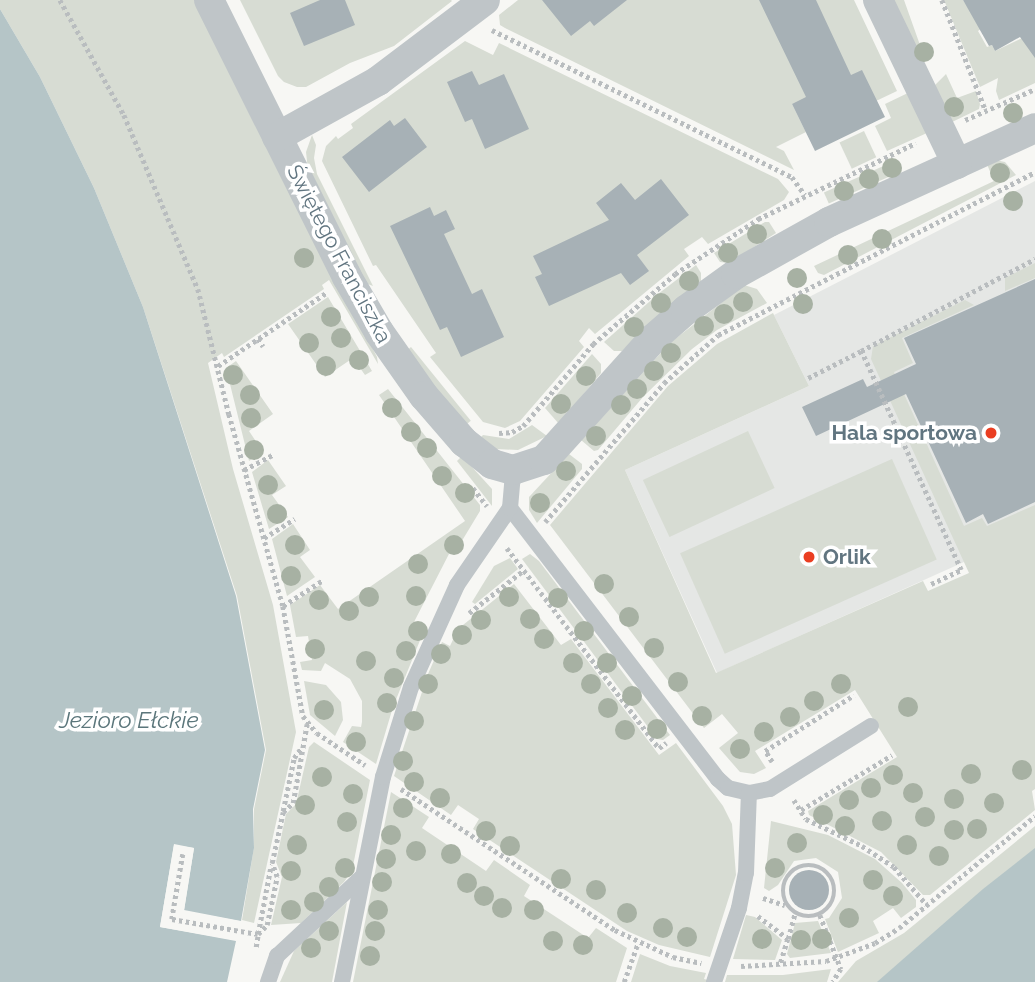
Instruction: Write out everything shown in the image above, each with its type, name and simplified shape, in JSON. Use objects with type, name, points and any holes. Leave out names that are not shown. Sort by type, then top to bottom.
[{"type":"street","name":"Świętego Franciszka","points":[[209,0],[363,305],[400,364],[464,442],[492,464],[513,470]]},
{"type":"street","points":[[878,0],[957,164]]},
{"type":"street","points":[[277,137],[378,81],[482,12]]},
{"type":"street","points":[[513,470],[544,460],[622,370],[654,338],[712,290],[793,240],[1035,128]]},
{"type":"lane","points":[[342,982],[383,777],[411,687],[457,585],[510,508],[513,470]]},
{"type":"lane","points":[[510,508],[718,779],[729,788],[749,793],[769,789],[872,726]]},
{"type":"lane","points":[[714,982],[738,908],[746,873],[749,793]]},
{"type":"lane","points":[[268,982],[276,956],[361,878]]},
{"type":"path","points":[[942,0],[986,111]]},
{"type":"path","points":[[482,12],[792,177],[805,195]]},
{"type":"path","points":[[776,209],[1035,89]]},
{"type":"path","points":[[544,524],[655,393],[692,356],[718,335],[1035,173]]},
{"type":"path","points":[[808,378],[1035,260]]},
{"type":"path","points":[[218,366],[330,290]]},
{"type":"path","points":[[258,339],[263,346]]},
{"type":"path","points":[[861,351],[961,570],[931,584]]},
{"type":"path","points":[[244,470],[272,455]]},
{"type":"path","points":[[472,487],[487,506],[483,516],[493,530],[659,748]]},
{"type":"path","points":[[264,538],[295,519]]},
{"type":"path","points":[[465,617],[524,570]]},
{"type":"path","points":[[282,606],[323,580]]},
{"type":"path","points":[[854,695],[765,751],[806,819],[879,856],[894,867],[927,905]]},
{"type":"path","points":[[254,958],[283,812],[293,803],[307,723]]},
{"type":"path","points":[[801,810],[892,755]]},
{"type":"path","points":[[183,854],[172,919],[258,934]]},
{"type":"path","points":[[258,934],[268,925],[277,877],[272,863]]},
{"type":"path","points":[[771,900],[785,905],[803,918],[825,914],[836,896],[832,875],[815,863],[796,867],[782,886],[785,905]]},
{"type":"path","points":[[738,908],[752,912],[788,939]]},
{"type":"path","points":[[780,966],[795,912]]},
{"type":"path","points":[[820,915],[841,969],[833,982]]},
{"type":"path","points":[[624,982],[638,943]]},
{"type":"shaded area","points":[[0,0],[194,0],[377,357],[378,364],[329,280],[322,285],[324,289],[224,357],[222,353],[208,363],[233,469],[273,605],[296,732],[254,923],[242,920],[254,847],[254,809],[266,750],[237,596],[143,307],[94,188],[40,77],[0,9]]},
{"type":"shaded area","points":[[240,0],[452,1],[394,46],[350,63],[306,87],[297,87],[284,82],[278,76]]},
{"type":"shaded area","points":[[518,0],[854,0],[897,91],[876,101],[792,104],[806,132],[776,147],[784,151],[794,170],[500,25],[499,15]]},
{"type":"shaded area","points":[[890,0],[904,0],[920,45],[933,48],[931,55],[919,53]]},
{"type":"shaded area","points":[[944,0],[963,0],[982,28],[978,31],[987,47],[992,45],[995,51],[1035,32],[1035,83],[999,100],[996,91],[998,78],[980,87]]},
{"type":"shaded area","points":[[465,41],[493,55],[499,43],[778,179],[789,192],[784,200],[708,244],[702,237],[684,249],[689,256],[595,334],[589,328],[579,341],[584,347],[520,421],[505,428],[483,422],[430,357],[436,353],[376,265],[373,266],[322,161],[326,146],[336,136],[338,139],[353,128],[351,124]]},
{"type":"shaded area","points":[[946,74],[957,98],[976,91],[980,104],[979,109],[950,123],[935,85]]},
{"type":"shaded area","points":[[910,92],[927,133],[887,151],[875,126],[891,118],[885,104]]},
{"type":"shaded area","points":[[864,131],[876,157],[852,169],[840,142]]},
{"type":"shaded area","points":[[312,135],[316,145],[314,158],[317,174],[373,286],[365,283],[308,170],[306,152]]},
{"type":"shaded area","points":[[897,160],[902,171],[829,204],[824,193]]},
{"type":"shaded area","points":[[986,162],[1005,162],[1016,175],[824,275],[818,273],[814,266],[994,181]]},
{"type":"shaded area","points":[[1035,181],[1035,530],[717,673],[625,470],[809,386],[774,315]]},
{"type":"shaded area","points":[[769,222],[776,233],[729,263],[720,262],[714,253]]},
{"type":"shaded area","points":[[1035,263],[1035,278],[1005,291],[1005,278]]},
{"type":"shaded area","points":[[696,265],[701,273],[701,282],[622,351],[614,351],[604,342],[658,294]]},
{"type":"shaded area","points":[[744,285],[757,289],[767,303],[717,330],[692,349],[643,397],[598,450],[594,451],[581,440],[670,343]]},
{"type":"shaded area","points":[[328,297],[372,371],[365,375],[353,358],[325,377],[288,324]]},
{"type":"shaded area","points":[[965,300],[974,305],[902,338],[913,363],[894,372],[964,526],[982,518],[987,526],[1035,505],[1035,789],[1032,791],[1035,810],[930,895],[923,895],[881,852],[809,815],[808,811],[897,757],[855,690],[755,751],[766,768],[754,774],[740,772],[719,748],[738,733],[722,714],[704,728],[550,525],[668,386],[717,344],[773,313],[809,386],[625,470],[716,673],[923,581],[928,591],[969,573],[871,359],[873,346]]},
{"type":"shaded area","points":[[411,347],[471,421],[465,425],[406,351]]},
{"type":"shaded area","points":[[592,354],[601,364],[601,373],[559,424],[545,408]]},
{"type":"shaded area","points":[[236,361],[273,414],[249,431],[263,452],[249,461],[226,368]]},
{"type":"shaded area","points":[[388,389],[480,505],[480,511],[454,554],[450,552],[414,622],[425,628],[393,707],[376,764],[343,742],[352,726],[361,727],[362,722],[362,701],[350,679],[325,663],[321,671],[302,670],[300,662],[312,660],[308,636],[296,637],[290,605],[320,585],[338,609],[465,521],[379,395]]},
{"type":"shaded area","points":[[532,425],[547,436],[518,450],[496,449],[480,438],[483,435],[509,439]]},
{"type":"shaded area","points":[[748,431],[775,488],[669,537],[643,480]]},
{"type":"shaded area","points":[[569,454],[582,464],[582,469],[537,523],[529,510],[529,497]]},
{"type":"shaded area","points":[[462,456],[492,489],[492,506],[457,461]]},
{"type":"shaded area","name":"Orlik","points":[[892,459],[937,559],[725,654],[680,553]]},
{"type":"shaded area","points":[[268,460],[286,486],[272,495],[288,517],[269,529],[252,472]]},
{"type":"shaded area","points":[[293,524],[310,550],[300,557],[315,577],[287,596],[272,539]]},
{"type":"shaded area","points":[[530,554],[539,561],[670,735],[663,740],[657,739],[522,559]]},
{"type":"shaded area","points":[[510,558],[518,569],[475,604],[472,602],[494,566]]},
{"type":"shaded area","points":[[514,584],[561,645],[571,639],[659,755],[676,743],[723,806],[732,824],[736,875],[710,957],[659,945],[627,931],[473,829],[479,819],[458,805],[451,815],[394,776],[428,674],[442,642],[450,646],[458,629]]},
{"type":"shaded area","points":[[304,681],[326,685],[341,702],[343,720],[335,736],[310,715]]},
{"type":"shaded area","points":[[314,742],[370,780],[352,871],[301,923],[271,925],[282,877],[276,862],[286,814],[296,804],[309,747]]},
{"type":"shaded area","points":[[391,792],[429,817],[422,828],[486,871],[494,860],[530,885],[524,896],[588,938],[596,928],[627,948],[616,982],[353,982]]},
{"type":"shaded area","points":[[771,821],[828,835],[875,859],[902,883],[916,900],[916,907],[901,918],[893,908],[873,921],[879,933],[838,952],[825,919],[829,918],[842,898],[838,872],[816,858],[794,861],[778,885],[769,891],[764,888]]},
{"type":"shaded area","points":[[1035,826],[1035,982],[838,982],[856,961],[904,933]]},
{"type":"shaded area","points":[[347,902],[332,982],[280,982],[294,951]]},
{"type":"shaded area","points":[[746,915],[755,917],[782,940],[775,960],[733,959]]},
{"type":"shaded area","points":[[818,921],[831,953],[790,958],[787,954],[795,923]]},
{"type":"shaded area","points":[[640,954],[670,966],[706,973],[704,979],[715,982],[631,982]]},
{"type":"shaded area","points":[[831,969],[827,982],[725,982],[727,975],[783,975]]},
{"type":"water","name":"Jezioro Ełckie","points":[[0,9],[40,77],[94,188],[143,307],[236,596],[265,750],[253,809],[254,848],[241,921],[184,910],[194,848],[174,844],[160,927],[236,941],[227,982],[0,982]]},
{"type":"water","points":[[1035,848],[1035,982],[877,982],[983,889]]},
{"type":"pier","points":[[174,845],[194,848],[184,911],[245,922],[241,924],[181,913],[190,850],[177,848],[164,924],[237,938],[240,941],[160,927]]},
{"type":"building","points":[[320,0],[345,0],[355,25],[304,46],[290,13]]},
{"type":"building","points":[[542,0],[627,0],[594,26],[590,21],[571,36]]},
{"type":"building","points":[[759,0],[816,0],[851,75],[862,70],[885,117],[815,151],[792,104],[806,97]]},
{"type":"building","points":[[963,0],[1035,0],[1035,58],[1020,37],[995,51],[992,45],[989,46]]},
{"type":"building","points":[[472,71],[479,85],[504,74],[529,129],[485,149],[472,119],[465,122],[447,82]]},
{"type":"building","points":[[405,118],[427,147],[369,192],[342,157],[390,120],[394,126]]},
{"type":"building","points":[[661,179],[689,215],[637,255],[649,271],[630,285],[621,273],[549,306],[535,277],[542,274],[533,256],[609,220],[596,203],[621,183],[635,200]]},
{"type":"building","points":[[430,207],[434,216],[446,210],[455,229],[444,234],[472,294],[482,289],[504,337],[461,357],[447,327],[440,330],[390,226]]},
{"type":"building","name":"Hala sportowa","points":[[1035,279],[1035,502],[988,524],[983,514],[966,523],[906,394],[816,436],[802,407],[863,379],[867,387],[916,364],[904,338]]},
{"type":"building","points":[[809,870],[823,876],[829,890],[823,904],[809,910],[795,904],[789,890],[795,876]]},
{"type":"place","name":"Hala sportowa","points":[[991,433]]},
{"type":"place","name":"Orlik","points":[[809,557]]}]
